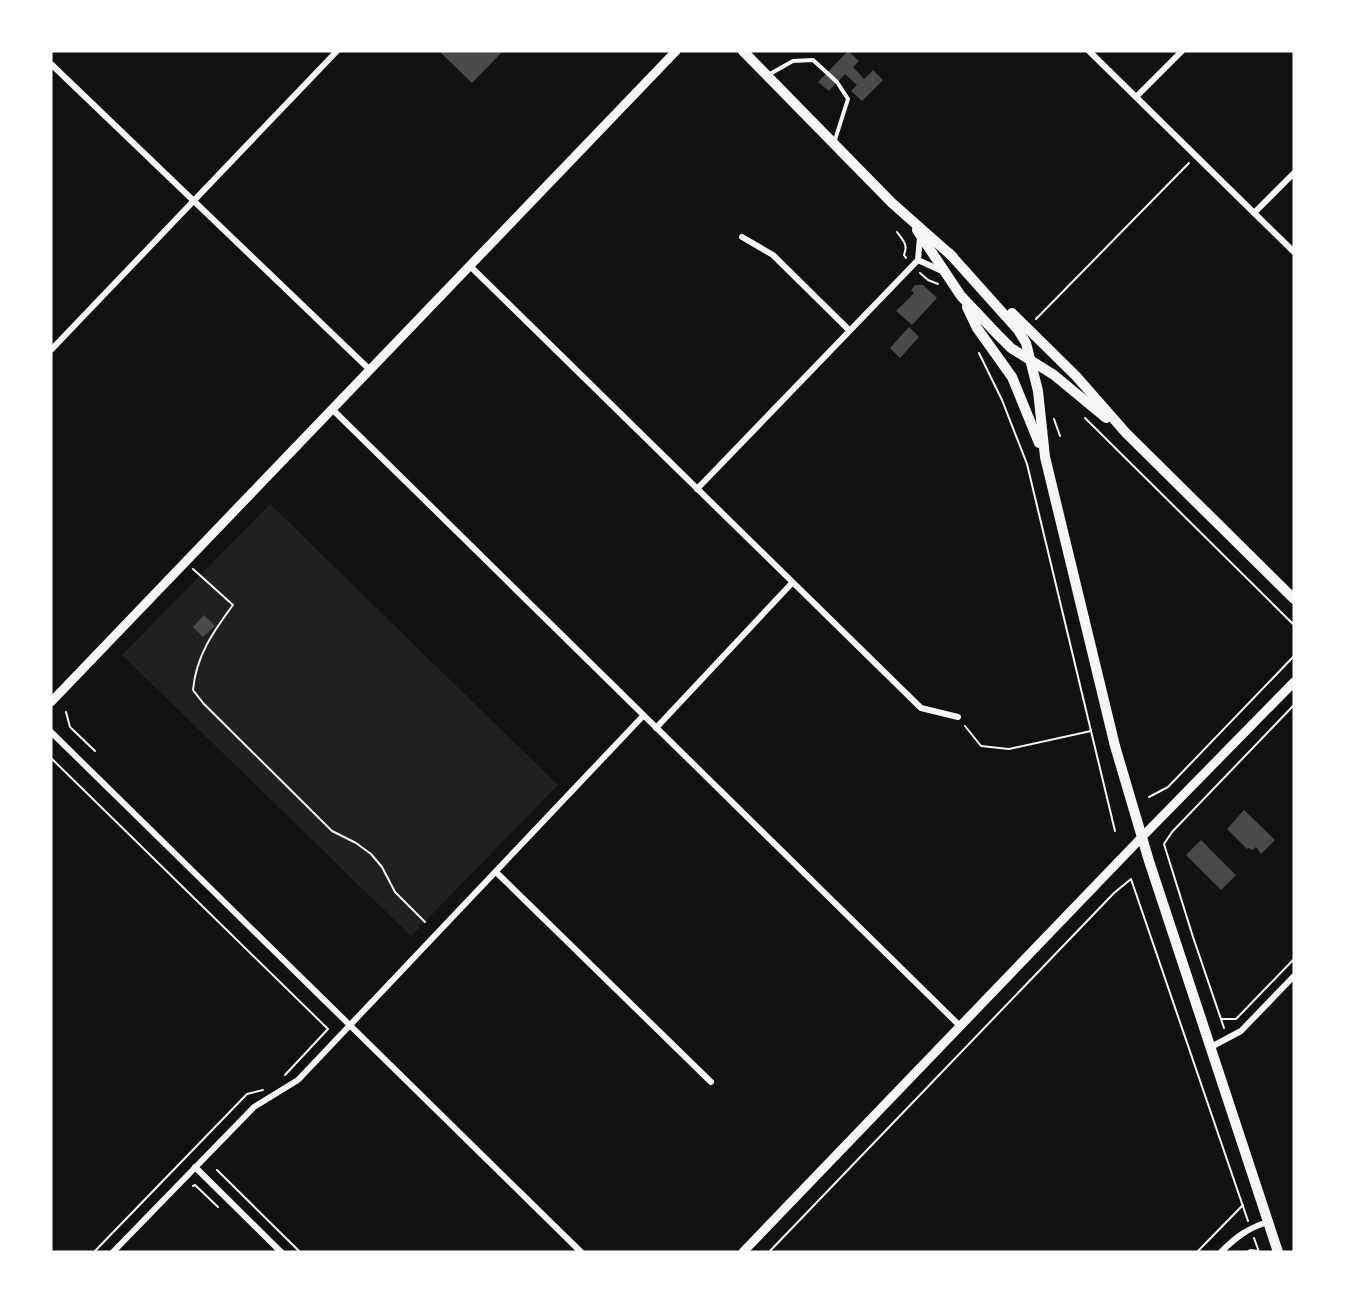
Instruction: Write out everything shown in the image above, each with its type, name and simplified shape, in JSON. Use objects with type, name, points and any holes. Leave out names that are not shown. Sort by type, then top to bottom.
[{"type":"main road","points":[[743,51],[913,223],[949,253],[1076,376],[1125,433],[1294,598]]},
{"type":"main road","points":[[913,223],[961,296],[977,328],[1012,377],[1045,458]]},
{"type":"main road","points":[[949,253],[1018,330],[1026,343],[1038,391],[1045,458],[1115,746],[1142,837],[1278,1252]]},
{"type":"main road","points":[[961,296],[1011,348],[1054,375],[1125,433]]},
{"type":"street","points":[[51,350],[337,51]]},
{"type":"street","points":[[51,702],[676,51]]},
{"type":"street","points":[[1089,51],[1294,252]]},
{"type":"street","points":[[1136,98],[1182,51]]},
{"type":"street","points":[[51,64],[369,369]]},
{"type":"street","points":[[1254,213],[1294,173]]},
{"type":"street","points":[[697,489],[913,266],[918,260],[920,235]]},
{"type":"street","points":[[742,237],[773,255],[849,330]]},
{"type":"street","points":[[918,260],[945,272]]},
{"type":"street","points":[[470,266],[921,708],[958,717]]},
{"type":"street","points":[[332,409],[961,1027]]},
{"type":"street","points":[[656,728],[792,584]]},
{"type":"street","points":[[743,1252],[1294,682]]},
{"type":"street","points":[[113,1252],[254,1107],[297,1080],[643,716]]},
{"type":"street","points":[[51,732],[581,1252]]},
{"type":"street","points":[[496,872],[711,1083]]},
{"type":"street","points":[[1211,1047],[1241,1030],[1294,976]]},
{"type":"street","points":[[195,1167],[281,1252]]},
{"type":"street","points":[[1221,1252],[1234,1238],[1251,1227],[1268,1222]]},
{"type":"lane","points":[[767,76],[794,61],[813,60],[837,82],[848,99],[834,144]]},
{"type":"path","points":[[1036,319],[1196,156]]},
{"type":"path","points":[[897,232],[907,248],[904,255],[922,276],[939,285]]},
{"type":"path","points":[[978,352],[1002,400],[1027,464],[1115,831]]},
{"type":"path","points":[[1054,417],[1060,436]]},
{"type":"path","points":[[1084,417],[1294,624]]},
{"type":"path","points":[[184,562],[233,605],[200,655],[193,690],[203,703],[332,831],[356,843],[371,854],[382,867],[395,892],[425,922]]},
{"type":"path","points":[[1149,797],[1168,787],[1294,656]]},
{"type":"path","points":[[1228,1038],[1164,844],[1172,832],[1294,705]]},
{"type":"path","points":[[66,712],[70,727],[94,751]]},
{"type":"path","points":[[958,717],[981,746],[1009,749],[1091,731]]},
{"type":"path","points":[[51,758],[328,1029]]},
{"type":"path","points":[[769,1252],[1114,893],[1131,879],[1251,1227]]},
{"type":"path","points":[[1221,1019],[1236,1019],[1294,958]]},
{"type":"path","points":[[217,1170],[300,1252]]},
{"type":"path","points":[[195,1185],[218,1207]]},
{"type":"path","points":[[1197,1252],[1243,1205]]},
{"type":"path","points":[[1247,1252],[1258,1251]]},
{"type":"shaded area","points":[[270,504],[558,785],[411,936],[122,655]]},
{"type":"building","points":[[439,51],[503,51],[472,83]]},
{"type":"building","points":[[848,51],[859,61],[853,67],[864,79],[873,70],[883,80],[862,101],[851,91],[857,85],[845,74],[829,91],[818,82]]},
{"type":"building","points":[[915,285],[923,285],[937,298],[912,325],[896,311],[914,293],[911,290]]},
{"type":"building","points":[[909,327],[919,337],[900,358],[890,348]]},
{"type":"building","points":[[204,615],[215,626],[203,637],[193,627]]},
{"type":"building","points":[[1244,810],[1275,840],[1261,854],[1256,847],[1252,850],[1247,849],[1227,829]]},
{"type":"building","points":[[1201,840],[1236,875],[1221,890],[1186,855]]}]
